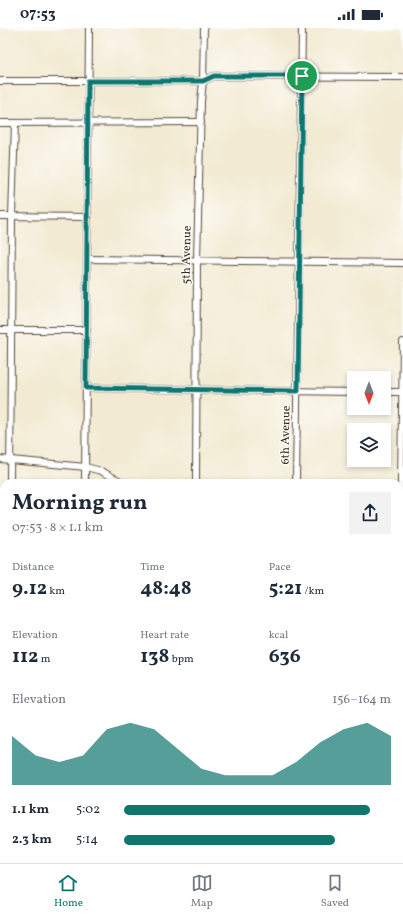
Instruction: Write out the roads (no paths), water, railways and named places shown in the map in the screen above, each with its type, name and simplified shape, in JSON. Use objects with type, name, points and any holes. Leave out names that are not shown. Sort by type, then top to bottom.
[{"type":"street","points":[[86,479],[89,28]]},
{"type":"street","name":"5th Avenue","points":[[196,479],[197,260],[204,28]]},
{"type":"street","name":"6th Avenue","points":[[296,479],[302,28]]},
{"type":"street","points":[[0,81],[203,81],[214,76],[403,77]]},
{"type":"street","points":[[0,123],[201,122]]},
{"type":"street","points":[[10,479],[14,123]]},
{"type":"street","points":[[0,216],[88,217]]},
{"type":"street","points":[[87,259],[403,263]]},
{"type":"street","points":[[0,330],[87,330]]},
{"type":"street","points":[[402,479],[403,342]]},
{"type":"street","points":[[86,388],[347,392]]},
{"type":"street","points":[[391,392],[403,392]]},
{"type":"street","points":[[0,459],[86,467],[101,471],[116,479]]}]
